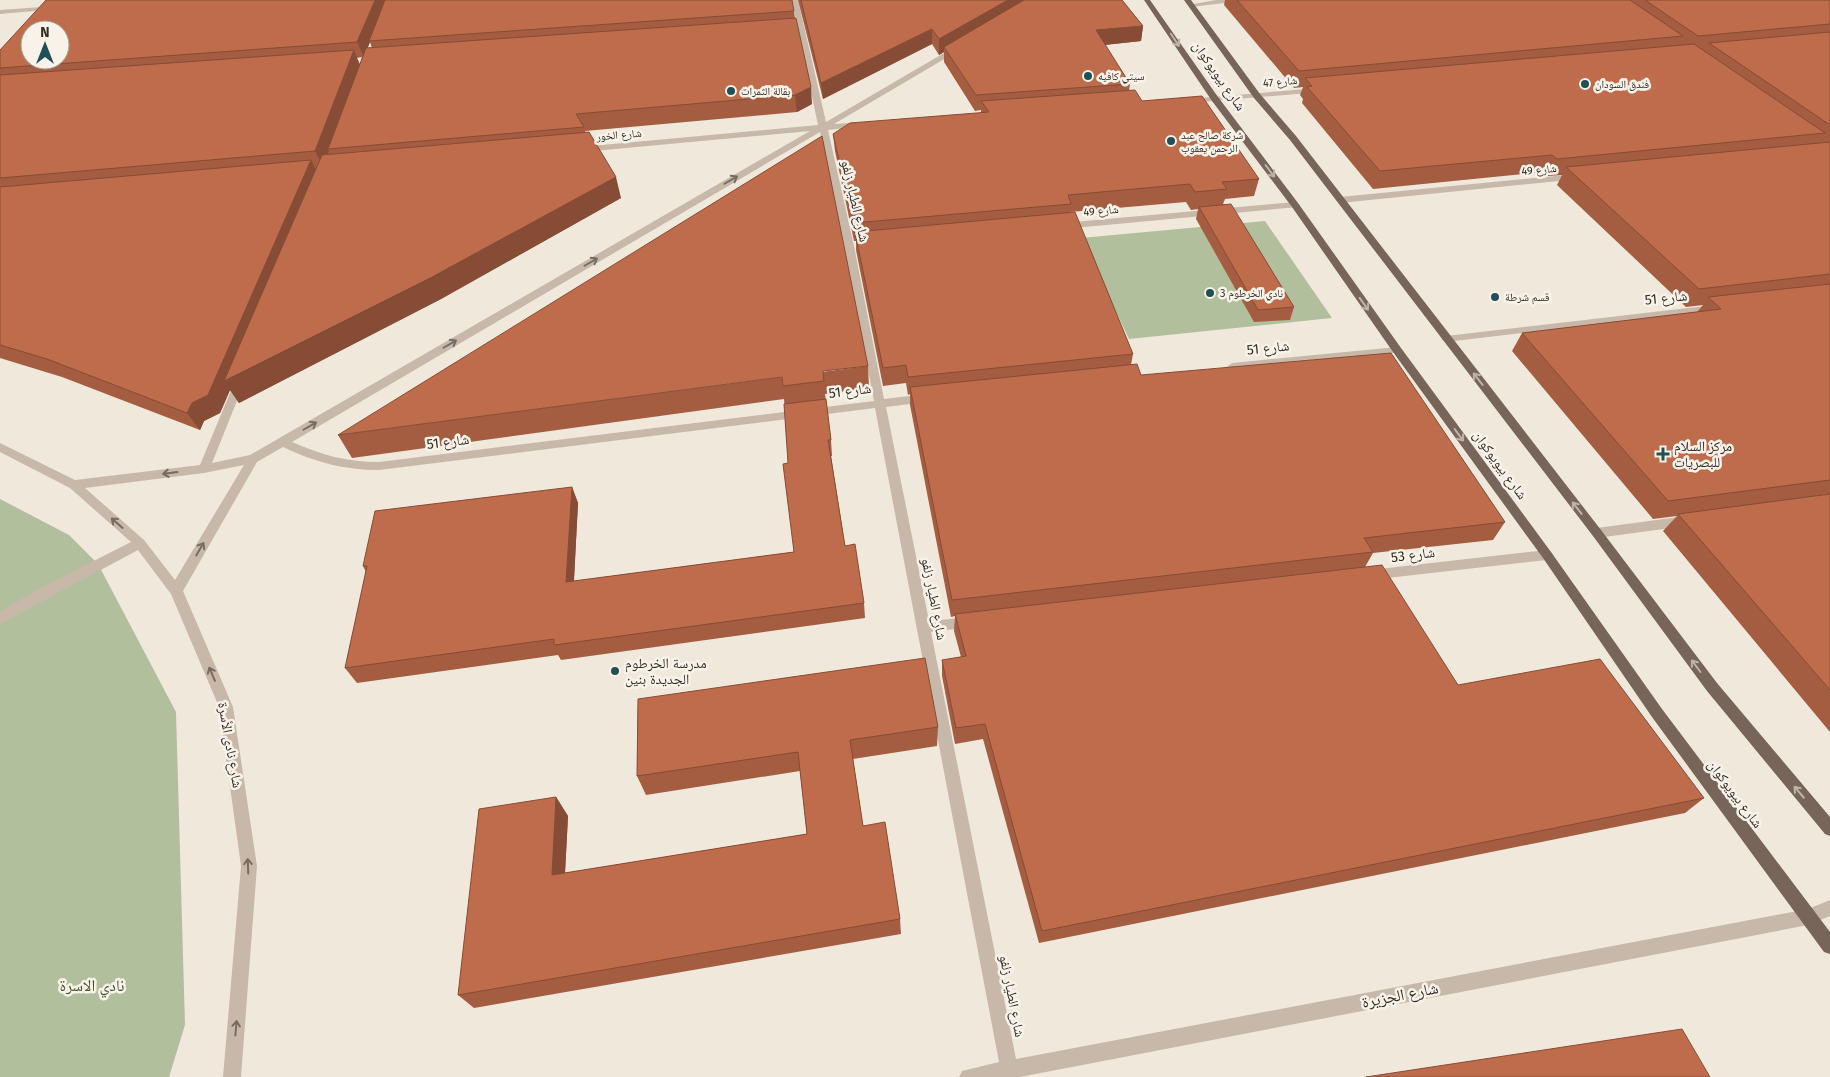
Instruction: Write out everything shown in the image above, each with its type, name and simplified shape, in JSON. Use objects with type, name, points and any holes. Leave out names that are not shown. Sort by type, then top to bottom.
[{"type":"main road","name":"شارع بيويوكوان","points":[[1147,0],[1215,100],[1295,205],[1396,350],[1547,555],[1657,713],[1830,946]]},
{"type":"main road","name":"شارع بيويوكوان","points":[[1189,2],[1257,96],[1292,138],[1597,533],[1712,686],[1830,829]]},
{"type":"street","name":"شارع الطيار زلفو","points":[[795,0],[822,128],[854,245],[878,403],[924,627],[1010,1073]]},
{"type":"street","points":[[1189,2],[1233,0]]},
{"type":"street","points":[[0,12],[59,8]]},
{"type":"street","points":[[792,31],[802,30]]},
{"type":"street","points":[[74,485],[204,469],[252,459],[968,43]]},
{"type":"street","name":"شارع 47","points":[[1178,101],[1215,100],[1327,89]]},
{"type":"street","points":[[822,128],[871,124]]},
{"type":"street","name":"شارع الخور","points":[[574,150],[822,128]]},
{"type":"street","name":"شارع 49","points":[[1340,200],[1588,176]]},
{"type":"street","name":"شارع 49","points":[[1057,226],[1295,205]]},
{"type":"street","name":"شارع 51","points":[[1446,338],[1722,307]]},
{"type":"street","name":"شارع 51","points":[[1220,368],[1396,350]]},
{"type":"street","points":[[204,469],[245,370]]},
{"type":"street","name":"شارع 51","points":[[282,442],[334,463],[354,467],[378,466],[937,397]]},
{"type":"street","name":"شارع نادى الأسرة","points":[[0,447],[74,485],[140,544],[176,591],[226,707],[249,866],[232,1077]]},
{"type":"street","points":[[176,591],[252,459]]},
{"type":"street","points":[[1597,533],[1694,520]]},
{"type":"street","points":[[0,619],[40,595],[140,544]]},
{"type":"street","name":"شارع 53","points":[[1359,577],[1547,555]]},
{"type":"street","points":[[924,627],[983,620]]},
{"type":"street","name":"شارع الجزيرة","points":[[968,1077],[1010,1073],[1808,917],[1830,908]]},
{"type":"green space","name":"نادي الخرطوم 3","points":[[1265,221],[1332,318],[1129,339],[1081,238]]},
{"type":"green space","name":"نادي الاسرة","points":[[0,499],[69,535],[98,564],[176,712],[185,1025],[169,1077],[0,1077]]},
{"type":"building","points":[[46,0],[375,0],[357,42],[70,63],[70,20],[28,20]]},
{"type":"building","points":[[385,0],[792,0],[794,11],[369,41]]},
{"type":"building","points":[[801,0],[1008,0],[939,39],[932,29],[821,83]]},
{"type":"building","points":[[1024,0],[1122,0],[1143,26],[1096,30],[1130,84],[976,95],[944,47]]},
{"type":"building","points":[[1237,0],[1630,0],[1683,36],[1299,71]]},
{"type":"building","points":[[1645,0],[1830,0],[1830,24],[1698,36]]},
{"type":"building","points":[[796,18],[811,87],[795,95],[576,114],[584,127],[328,149],[366,48]]},
{"type":"building","points":[[20,28],[20,67],[0,68],[0,50]]},
{"type":"building","points":[[1830,32],[1830,125],[1709,43]]},
{"type":"building","points":[[1694,44],[1825,133],[1557,159],[1552,155],[1380,171],[1307,87],[1312,86],[1305,78]]},
{"type":"building","points":[[354,50],[315,151],[0,178],[0,75]]},
{"type":"building","points":[[1135,90],[1142,101],[1202,96],[1259,179],[1222,182],[1227,189],[1195,192],[1190,184],[1068,195],[1071,204],[854,223],[833,134],[850,123],[989,112],[981,101]]},
{"type":"building","points":[[589,132],[616,177],[432,277],[224,381],[322,155]]},
{"type":"building","points":[[822,136],[868,366],[823,371],[824,381],[783,386],[782,377],[338,435]]},
{"type":"building","points":[[1830,142],[1830,274],[1699,289],[1566,167]]},
{"type":"building","points":[[311,160],[208,395],[192,403],[187,413],[47,359],[0,345],[0,187]]},
{"type":"building","points":[[1231,204],[1294,307],[1258,310],[1199,207]]},
{"type":"building","points":[[1075,212],[1133,354],[908,377],[906,365],[883,368],[855,232]]},
{"type":"building","points":[[1830,284],[1830,480],[1668,501],[1522,333],[1721,309],[1708,297]]},
{"type":"building","points":[[1391,353],[1505,522],[1364,538],[1373,552],[952,600],[910,387],[1137,364],[1141,375]]},
{"type":"building","points":[[826,399],[831,440],[828,440],[845,546],[855,544],[864,603],[554,645],[554,639],[345,668],[367,566],[363,566],[375,511],[572,487],[566,582],[794,552],[783,464],[788,463],[784,404]]},
{"type":"building","points":[[1830,494],[1830,690],[1678,514]]},
{"type":"building","points":[[1382,565],[1458,685],[1600,659],[1704,798],[1042,931],[985,724],[956,728],[942,660],[966,656],[955,614]]},
{"type":"building","points":[[925,658],[938,727],[850,740],[863,826],[885,822],[900,919],[458,995],[479,809],[556,797],[552,875],[807,834],[798,752],[637,776],[638,699]]},
{"type":"building","points":[[1682,1029],[1710,1077],[1366,1077]]},
{"type":"place","name":"سيتي كافيه","points":[[1088,76]]},
{"type":"place","name":"فندق السودان","points":[[1585,84]]},
{"type":"place","name":"بقالة الثمرات","points":[[731,91]]},
{"type":"place","name":"شركة صالح عبد الرحمن يعقوب","points":[[1171,141]]},
{"type":"place","name":"نادي الخرطوم 3","points":[[1210,293]]},
{"type":"place","name":"قسم شرطة","points":[[1495,297]]},
{"type":"place","name":"مركز السلام للبصريات","points":[[1663,454]]},
{"type":"place","name":"مدرسة الخرطوم الجديدة بنين","points":[[615,671]]}]
